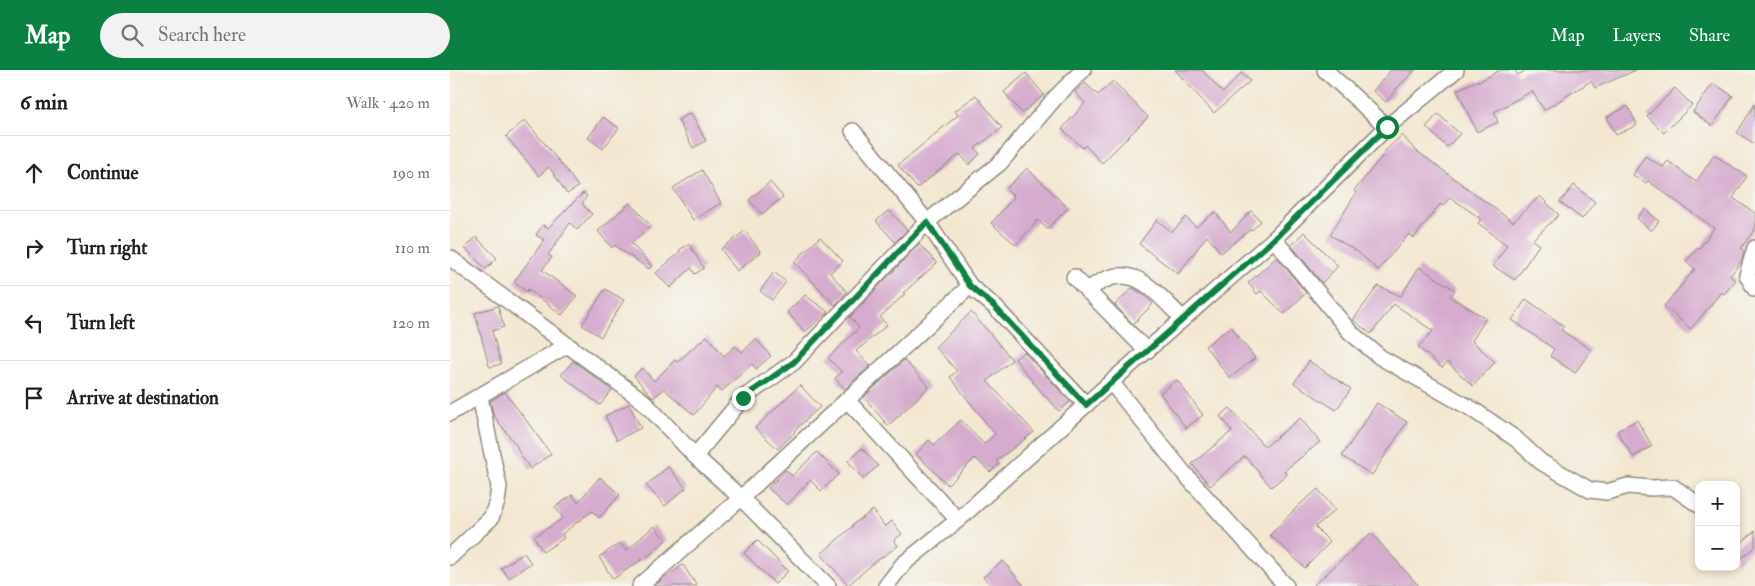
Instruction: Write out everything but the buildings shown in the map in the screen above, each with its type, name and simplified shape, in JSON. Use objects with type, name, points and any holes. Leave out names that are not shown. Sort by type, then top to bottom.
[{"type":"street","points":[[695,456],[743,398],[794,362],[927,222],[1000,163],[1055,98],[1082,70]]},
{"type":"street","points":[[1325,70],[1387,127]]},
{"type":"street","points":[[886,586],[903,564],[958,520],[1274,239],[1387,127],[1456,70]]},
{"type":"street","points":[[853,131],[927,222],[970,286],[994,306],[1086,405]]},
{"type":"street","points":[[1274,239],[1350,332],[1380,357],[1426,381],[1480,414],[1516,439],[1541,462],[1590,490],[1607,492],[1628,486],[1651,488],[1673,486],[1695,502]]},
{"type":"street","points":[[1755,248],[1747,275],[1755,289]]},
{"type":"street","points":[[450,258],[643,402],[695,456],[741,498],[828,586]]},
{"type":"street","points":[[1087,291],[1100,280],[1120,275],[1138,278],[1158,294],[1183,319]]},
{"type":"street","points":[[1074,278],[1146,351]]},
{"type":"street","points":[[640,586],[741,498],[970,286]]},
{"type":"street","points":[[450,413],[566,346]]},
{"type":"street","points":[[1111,382],[1183,472],[1286,586]]},
{"type":"street","points":[[450,557],[491,518],[498,502],[499,487],[480,397]]},
{"type":"street","points":[[847,400],[958,520]]},
{"type":"route","points":[[743,398],[794,362],[927,222],[970,286],[994,306],[1086,405],[1274,239],[1387,127]]}]
